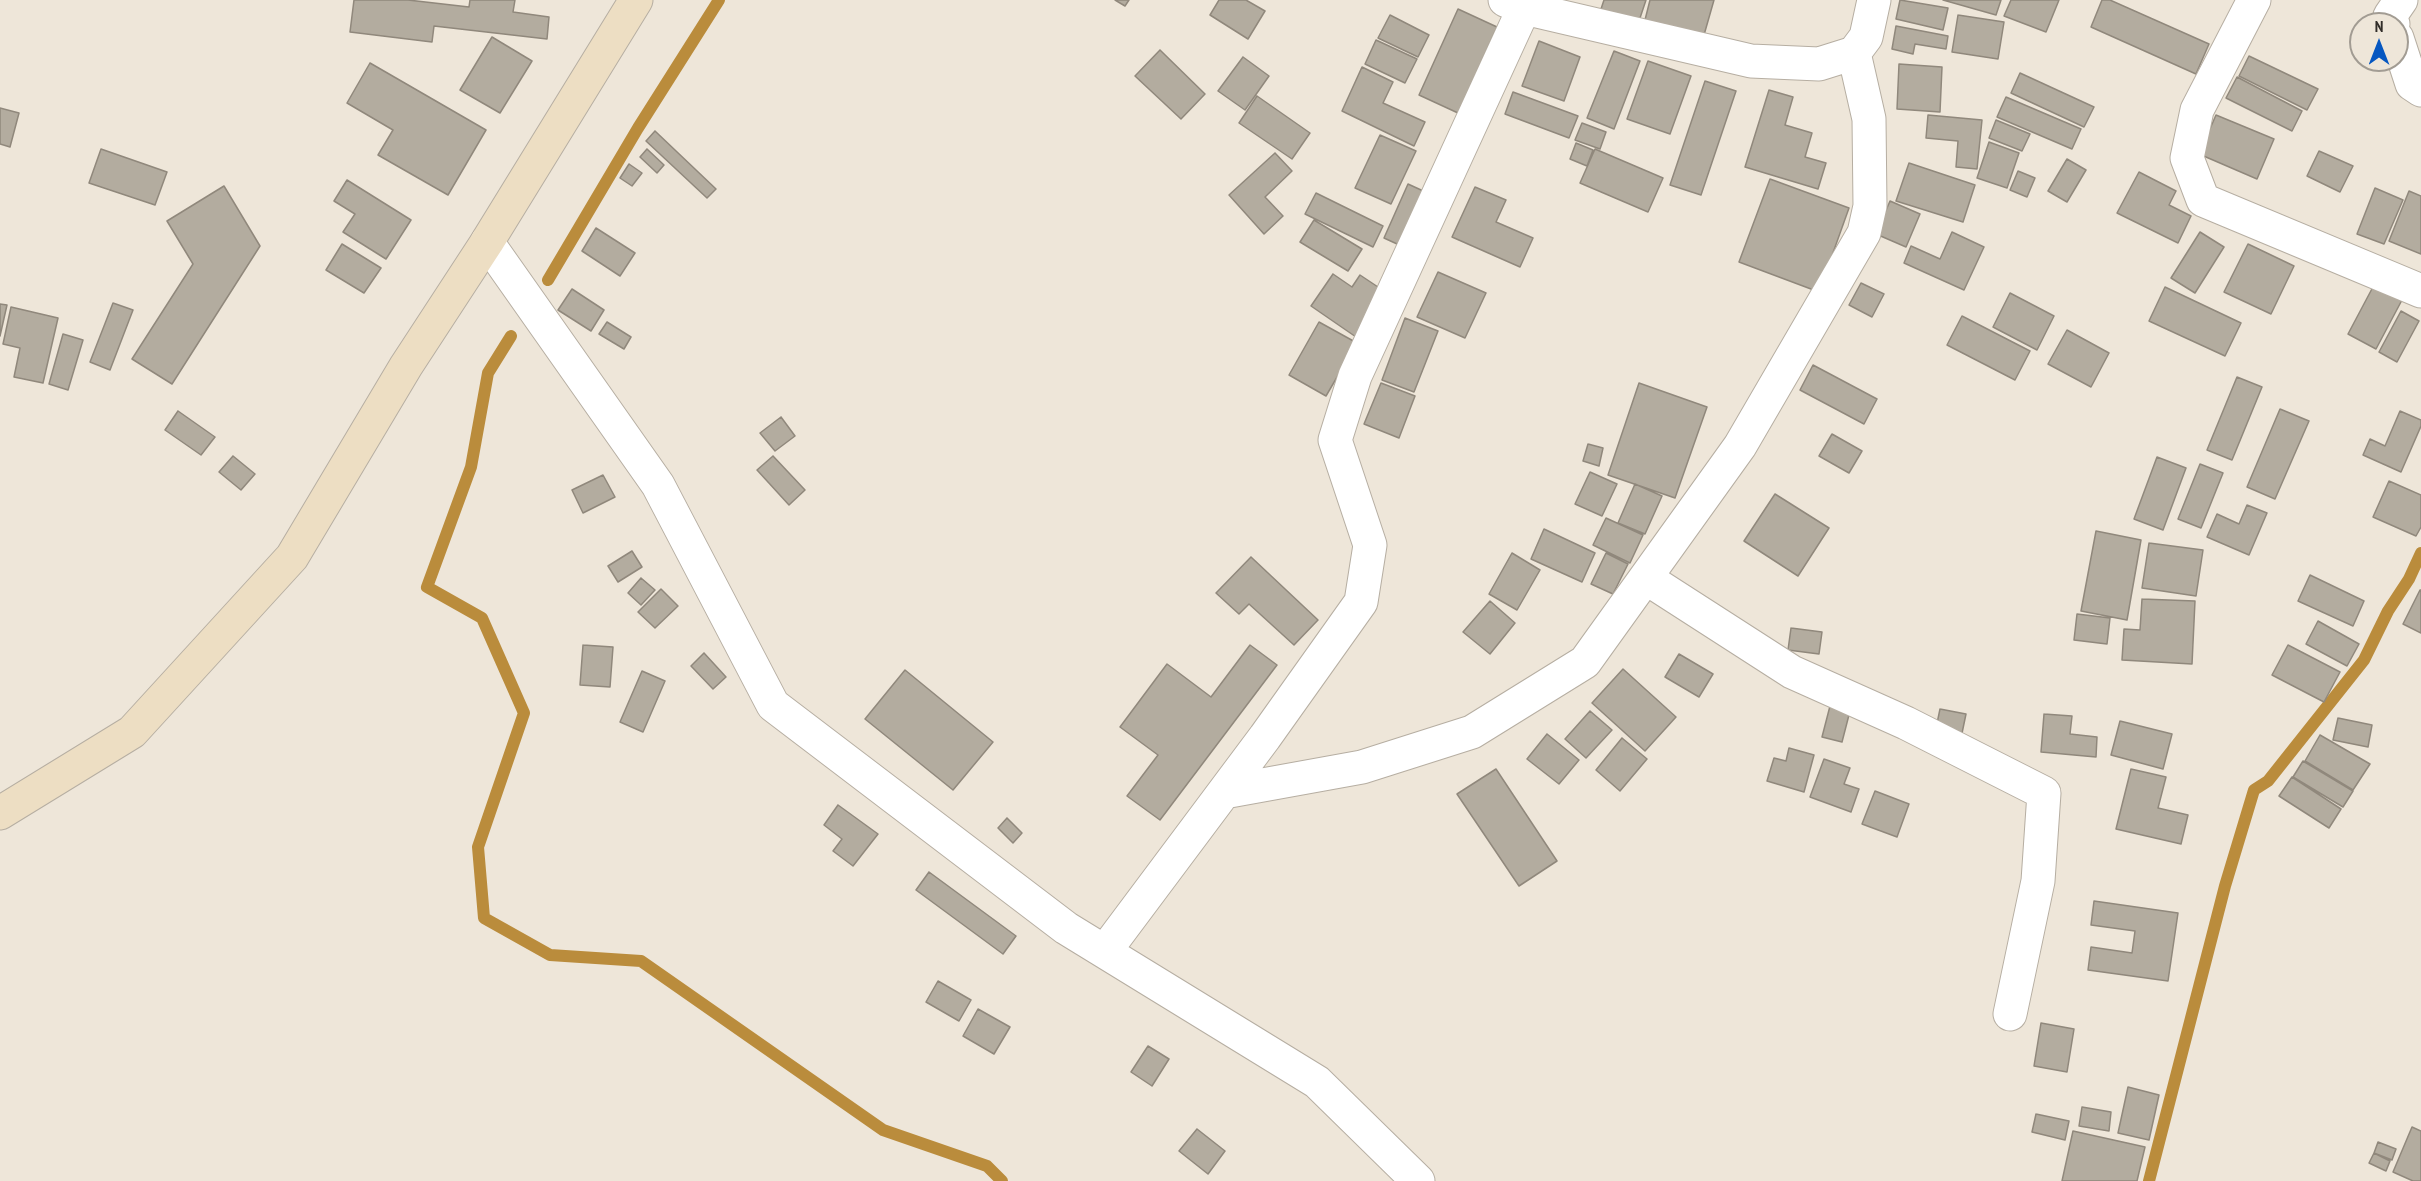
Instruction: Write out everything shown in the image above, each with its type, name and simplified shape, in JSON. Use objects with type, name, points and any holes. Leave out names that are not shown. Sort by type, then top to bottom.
[{"type":"main road","points":[[0,813],[132,732],[292,557],[406,366],[487,242],[636,0]]},
{"type":"street","points":[[1105,951],[1224,792],[1361,602],[1370,545],[1335,440],[1355,376],[1515,4],[1751,61],[1819,64],[1854,53],[1866,37],[1874,0]]},
{"type":"street","points":[[2253,0],[2197,110],[2187,158],[2203,200],[2421,291]]},
{"type":"street","points":[[1224,792],[1362,767],[1472,732],[1585,662],[1740,446],[1864,233],[1870,206],[1869,119],[1854,53]]},
{"type":"street","points":[[2408,72],[2412,84],[2421,90]]},
{"type":"street","points":[[487,242],[658,485],[773,705],[1066,928],[1317,1082],[1418,1181]]},
{"type":"street","points":[[1646,578],[1792,672],[1906,723],[2044,793],[2038,881],[2010,1014]]},
{"type":"building","points":[[354,0],[408,0],[469,7],[470,0],[515,0],[513,12],[549,17],[547,39],[434,26],[432,42],[350,32]]},
{"type":"building","points":[[1115,0],[1129,0],[1125,6]]},
{"type":"building","points":[[1219,0],[1246,0],[1265,11],[1248,39],[1210,15]]},
{"type":"building","points":[[1604,0],[1646,0],[1639,21],[1601,9]]},
{"type":"building","points":[[1650,0],[1714,0],[1704,35],[1645,20]]},
{"type":"building","points":[[1900,0],[1948,8],[1943,30],[1896,19]]},
{"type":"building","points":[[1943,0],[2001,0],[1996,15]]},
{"type":"building","points":[[2011,0],[2059,0],[2046,32],[2004,16]]},
{"type":"building","points":[[2102,0],[2110,0],[2209,44],[2196,74],[2091,27]]},
{"type":"building","points":[[1458,9],[1497,27],[1458,113],[1419,95]]},
{"type":"building","points":[[1390,15],[1429,35],[1418,57],[1378,38]]},
{"type":"building","points":[[1958,15],[2004,22],[1998,59],[1952,52]]},
{"type":"building","points":[[1896,26],[1948,36],[1946,49],[1915,44],[1913,54],[1892,49]]},
{"type":"building","points":[[492,37],[532,61],[500,113],[460,90]]},
{"type":"building","points":[[1376,40],[1417,59],[1405,83],[1365,64]]},
{"type":"building","points":[[1539,41],[1580,57],[1564,101],[1522,86]]},
{"type":"building","points":[[1160,50],[1205,94],[1181,119],[1135,76]]},
{"type":"building","points":[[1614,51],[1640,61],[1614,129],[1587,118]]},
{"type":"building","points":[[2249,56],[2318,89],[2307,110],[2239,76]]},
{"type":"building","points":[[1243,57],[1269,76],[1245,110],[1218,91]]},
{"type":"building","points":[[1648,61],[1691,76],[1670,134],[1627,119]]},
{"type":"building","points":[[370,63],[486,130],[448,195],[378,155],[393,130],[347,103]]},
{"type":"building","points":[[1899,64],[1942,67],[1940,112],[1897,109]]},
{"type":"building","points":[[1362,67],[1393,82],[1383,103],[1425,122],[1414,146],[1342,111]]},
{"type":"building","points":[[2020,73],[2094,107],[2084,127],[2011,93]]},
{"type":"building","points":[[2237,77],[2302,111],[2292,131],[2226,98]]},
{"type":"building","points":[[1705,81],[1736,91],[1701,195],[1670,185]]},
{"type":"building","points":[[1769,90],[1793,97],[1785,125],[1812,133],[1805,157],[1826,163],[1818,189],[1745,167]]},
{"type":"building","points":[[1513,92],[1578,116],[1569,138],[1505,114]]},
{"type":"building","points":[[1257,96],[1310,133],[1292,159],[1239,123]]},
{"type":"building","points":[[2006,97],[2081,129],[2072,149],[1997,117]]},
{"type":"building","points":[[0,108],[19,113],[10,147],[0,144]]},
{"type":"building","points":[[1928,115],[1982,120],[1977,169],[1956,167],[1958,141],[1926,138]]},
{"type":"building","points":[[2216,115],[2274,139],[2257,179],[2199,154]]},
{"type":"building","points":[[1996,120],[2030,134],[2022,151],[1989,138]]},
{"type":"building","points":[[1582,123],[1606,132],[1600,149],[1575,140]]},
{"type":"building","points":[[655,131],[716,189],[707,198],[646,141]]},
{"type":"building","points":[[1380,135],[1416,151],[1391,204],[1355,188]]},
{"type":"building","points":[[1989,142],[2019,153],[2007,188],[1977,178]]},
{"type":"building","points":[[1576,143],[1593,150],[1587,166],[1570,159]]},
{"type":"building","points":[[101,149],[167,172],[155,205],[89,183]]},
{"type":"building","points":[[647,149],[664,165],[657,173],[640,157]]},
{"type":"building","points":[[1595,149],[1663,178],[1648,212],[1580,183]]},
{"type":"building","points":[[2319,151],[2353,166],[2340,192],[2307,176]]},
{"type":"building","points":[[1275,153],[1292,171],[1265,197],[1283,216],[1264,234],[1229,195]]},
{"type":"building","points":[[2067,159],[2086,170],[2067,202],[2048,191]]},
{"type":"building","points":[[1909,163],[1975,185],[1963,222],[1896,201]]},
{"type":"building","points":[[629,164],[642,173],[632,186],[620,178]]},
{"type":"building","points":[[2018,171],[2035,178],[2027,197],[2010,190]]},
{"type":"building","points":[[2139,172],[2176,191],[2169,205],[2191,216],[2178,243],[2117,213]]},
{"type":"building","points":[[1770,179],[1849,208],[1819,292],[1739,262]]},
{"type":"building","points":[[347,180],[411,220],[386,259],[343,232],[355,214],[334,201]]},
{"type":"building","points":[[1408,184],[1432,195],[1408,249],[1384,238]]},
{"type":"building","points":[[224,186],[260,246],[172,384],[132,359],[193,264],[167,221]]},
{"type":"building","points":[[1475,187],[1506,200],[1496,222],[1533,238],[1520,267],[1452,237]]},
{"type":"building","points":[[2375,188],[2403,200],[2384,244],[2357,234]]},
{"type":"building","points":[[2409,191],[2421,196],[2421,254],[2389,241]]},
{"type":"building","points":[[1316,193],[1383,226],[1373,247],[1305,214]]},
{"type":"building","points":[[1890,201],[1920,214],[1906,247],[1876,234]]},
{"type":"building","points":[[1314,220],[1362,249],[1348,271],[1300,242]]},
{"type":"building","points":[[596,228],[635,253],[620,276],[582,251]]},
{"type":"building","points":[[1952,232],[1984,247],[1964,290],[1904,263],[1911,246],[1940,259]]},
{"type":"building","points":[[2200,232],[2224,247],[2195,293],[2171,278]]},
{"type":"building","points":[[342,244],[381,268],[364,293],[326,270]]},
{"type":"building","points":[[2248,244],[2294,266],[2271,314],[2224,292]]},
{"type":"building","points":[[1438,272],[1486,293],[1465,338],[1417,317]]},
{"type":"building","points":[[1333,274],[1352,287],[1360,275],[1387,293],[1356,337],[1311,306]]},
{"type":"building","points":[[1861,283],[1884,294],[1872,317],[1849,305]]},
{"type":"building","points":[[2374,285],[2402,300],[2376,349],[2348,334]]},
{"type":"building","points":[[2165,287],[2241,323],[2225,356],[2149,321]]},
{"type":"building","points":[[572,289],[604,310],[591,331],[558,310]]},
{"type":"building","points":[[2010,293],[2054,316],[2037,350],[1993,327]]},
{"type":"building","points":[[113,303],[133,310],[110,370],[90,362]]},
{"type":"building","points":[[0,304],[7,305],[0,336]]},
{"type":"building","points":[[11,307],[58,318],[43,383],[14,377],[20,348],[3,344]]},
{"type":"building","points":[[2401,311],[2419,321],[2397,362],[2379,352]]},
{"type":"building","points":[[1962,316],[2030,351],[2015,380],[1947,345]]},
{"type":"building","points":[[1405,318],[1438,331],[1414,392],[1382,380]]},
{"type":"building","points":[[607,322],[631,337],[624,349],[599,334]]},
{"type":"building","points":[[1319,322],[1357,343],[1326,396],[1289,375]]},
{"type":"building","points":[[2067,330],[2109,353],[2091,387],[2048,364]]},
{"type":"building","points":[[63,334],[83,340],[68,390],[49,384]]},
{"type":"building","points":[[1813,365],[1877,399],[1864,424],[1800,390]]},
{"type":"building","points":[[2237,377],[2262,387],[2232,460],[2207,450]]},
{"type":"building","points":[[1381,383],[1415,396],[1399,438],[1364,424]]},
{"type":"building","points":[[1639,383],[1707,407],[1675,498],[1608,475]]},
{"type":"building","points":[[2280,409],[2309,421],[2275,499],[2247,487]]},
{"type":"building","points":[[178,411],[215,437],[201,455],[165,430]]},
{"type":"building","points":[[2400,411],[2421,420],[2421,426],[2401,472],[2363,455],[2370,439],[2385,446]]},
{"type":"building","points":[[781,417],[795,436],[775,451],[760,433]]},
{"type":"building","points":[[1832,434],[1862,451],[1849,473],[1819,456]]},
{"type":"building","points":[[1588,444],[1603,448],[1599,466],[1583,461]]},
{"type":"building","points":[[233,456],[255,474],[241,490],[219,472]]},
{"type":"building","points":[[773,456],[805,490],[789,505],[757,470]]},
{"type":"building","points":[[2157,457],[2186,468],[2163,530],[2134,519]]},
{"type":"building","points":[[2200,464],[2223,473],[2201,528],[2178,519]]},
{"type":"building","points":[[1590,472],[1617,484],[1602,516],[1575,504]]},
{"type":"building","points":[[603,475],[615,497],[583,513],[572,490]]},
{"type":"building","points":[[2389,481],[2421,495],[2421,527],[2416,536],[2373,517]]},
{"type":"building","points":[[1635,484],[1662,496],[1645,534],[1618,523]]},
{"type":"building","points":[[1775,494],[1829,528],[1798,576],[1744,541]]},
{"type":"building","points":[[2247,505],[2267,513],[2249,555],[2207,537],[2217,514],[2239,524]]},
{"type":"building","points":[[1606,518],[1643,535],[1630,563],[1593,545]]},
{"type":"building","points":[[1544,529],[1595,553],[1582,582],[1531,559]]},
{"type":"building","points":[[2096,531],[2141,540],[2127,620],[2081,611]]},
{"type":"building","points":[[2149,543],[2203,550],[2196,596],[2142,588]]},
{"type":"building","points":[[632,551],[642,567],[618,582],[608,566]]},
{"type":"building","points":[[1512,553],[1540,570],[1517,610],[1489,594]]},
{"type":"building","points":[[1606,553],[1628,564],[1613,594],[1591,584]]},
{"type":"building","points":[[1251,557],[1318,620],[1294,645],[1249,604],[1239,614],[1216,593]]},
{"type":"building","points":[[2310,575],[2364,601],[2353,626],[2298,601]]},
{"type":"building","points":[[641,578],[655,590],[641,605],[628,593]]},
{"type":"building","points":[[661,589],[678,606],[655,628],[638,612]]},
{"type":"building","points":[[2421,590],[2421,633],[2403,624]]},
{"type":"building","points":[[2142,599],[2195,601],[2192,664],[2122,660],[2124,629],[2140,630]]},
{"type":"building","points":[[1490,601],[1515,623],[1490,654],[1463,632]]},
{"type":"building","points":[[2077,614],[2110,618],[2107,644],[2074,640]]},
{"type":"building","points":[[2318,621],[2359,644],[2347,666],[2306,644]]},
{"type":"building","points":[[1791,628],[1822,632],[1819,654],[1788,650]]},
{"type":"building","points":[[583,645],[613,647],[610,687],[580,685]]},
{"type":"building","points":[[1250,645],[1277,665],[1160,820],[1127,796],[1158,755],[1120,727],[1167,664],[1211,697]]},
{"type":"building","points":[[2288,645],[2340,672],[2324,702],[2272,675]]},
{"type":"building","points":[[704,653],[726,677],[713,689],[691,666]]},
{"type":"building","points":[[1679,654],[1713,674],[1699,697],[1665,677]]},
{"type":"building","points":[[1623,669],[1676,717],[1645,751],[1592,703]]},
{"type":"building","points":[[905,670],[993,742],[953,790],[865,719]]},
{"type":"building","points":[[642,671],[665,681],[643,732],[620,722]]},
{"type":"building","points":[[1830,706],[1850,711],[1842,742],[1822,737]]},
{"type":"building","points":[[1940,709],[1966,714],[1961,738],[1935,733]]},
{"type":"building","points":[[1590,711],[1612,730],[1586,758],[1565,739]]},
{"type":"building","points":[[2044,714],[2072,716],[2070,734],[2097,737],[2096,757],[2041,752]]},
{"type":"building","points":[[2338,718],[2372,725],[2368,747],[2333,740]]},
{"type":"building","points":[[2120,721],[2172,734],[2163,769],[2111,755]]},
{"type":"building","points":[[1547,734],[1579,760],[1559,784],[1527,759]]},
{"type":"building","points":[[2320,735],[2370,764],[2353,790],[2305,761]]},
{"type":"building","points":[[1622,738],[1647,759],[1620,791],[1596,770]]},
{"type":"building","points":[[1789,748],[1814,755],[1804,792],[1767,781],[1774,758],[1786,761]]},
{"type":"building","points":[[1824,759],[1850,768],[1844,784],[1859,789],[1851,812],[1810,797]]},
{"type":"building","points":[[2303,761],[2353,791],[2343,807],[2293,777]]},
{"type":"building","points":[[1496,769],[1557,861],[1519,886],[1457,794]]},
{"type":"building","points":[[2131,769],[2166,777],[2158,808],[2188,815],[2181,844],[2116,829]]},
{"type":"building","points":[[2292,777],[2341,809],[2329,828],[2279,796]]},
{"type":"building","points":[[1875,791],[1909,804],[1897,837],[1862,824]]},
{"type":"building","points":[[838,805],[878,834],[853,866],[833,851],[842,839],[824,825]]},
{"type":"building","points":[[1007,818],[1022,833],[1013,843],[998,828]]},
{"type":"building","points":[[929,872],[1016,936],[1003,954],[916,890]]},
{"type":"building","points":[[2094,901],[2178,913],[2168,981],[2088,970],[2091,947],[2132,953],[2135,931],[2091,925]]},
{"type":"building","points":[[938,981],[971,1000],[959,1021],[926,1002]]},
{"type":"building","points":[[978,1009],[1010,1027],[994,1054],[963,1036]]},
{"type":"building","points":[[2041,1023],[2074,1029],[2067,1072],[2034,1066]]},
{"type":"building","points":[[1148,1046],[1169,1059],[1152,1086],[1131,1072]]},
{"type":"building","points":[[2128,1087],[2159,1095],[2149,1140],[2118,1133]]},
{"type":"building","points":[[2082,1107],[2111,1112],[2109,1131],[2079,1126]]},
{"type":"building","points":[[2036,1114],[2069,1121],[2065,1140],[2032,1132]]},
{"type":"building","points":[[2412,1127],[2421,1131],[2421,1181],[2413,1181],[2393,1172]]},
{"type":"building","points":[[1197,1129],[1225,1151],[1208,1174],[1179,1151]]},
{"type":"building","points":[[2073,1131],[2145,1147],[2137,1181],[2062,1181]]},
{"type":"building","points":[[2378,1142],[2396,1149],[2392,1160],[2374,1153]]},
{"type":"building","points":[[2374,1153],[2390,1161],[2386,1171],[2369,1163]]},
{"type":"waterway","points":[[548,280],[638,128],[719,0]]},
{"type":"waterway","points":[[511,336],[488,373],[471,467],[427,587],[482,618],[524,713],[478,847],[484,918],[550,955],[641,961],[883,1130],[987,1166],[1002,1181]]},
{"type":"waterway","points":[[2149,1181],[2225,886],[2254,790],[2268,781],[2364,660],[2388,611],[2409,579],[2421,553]]}]
